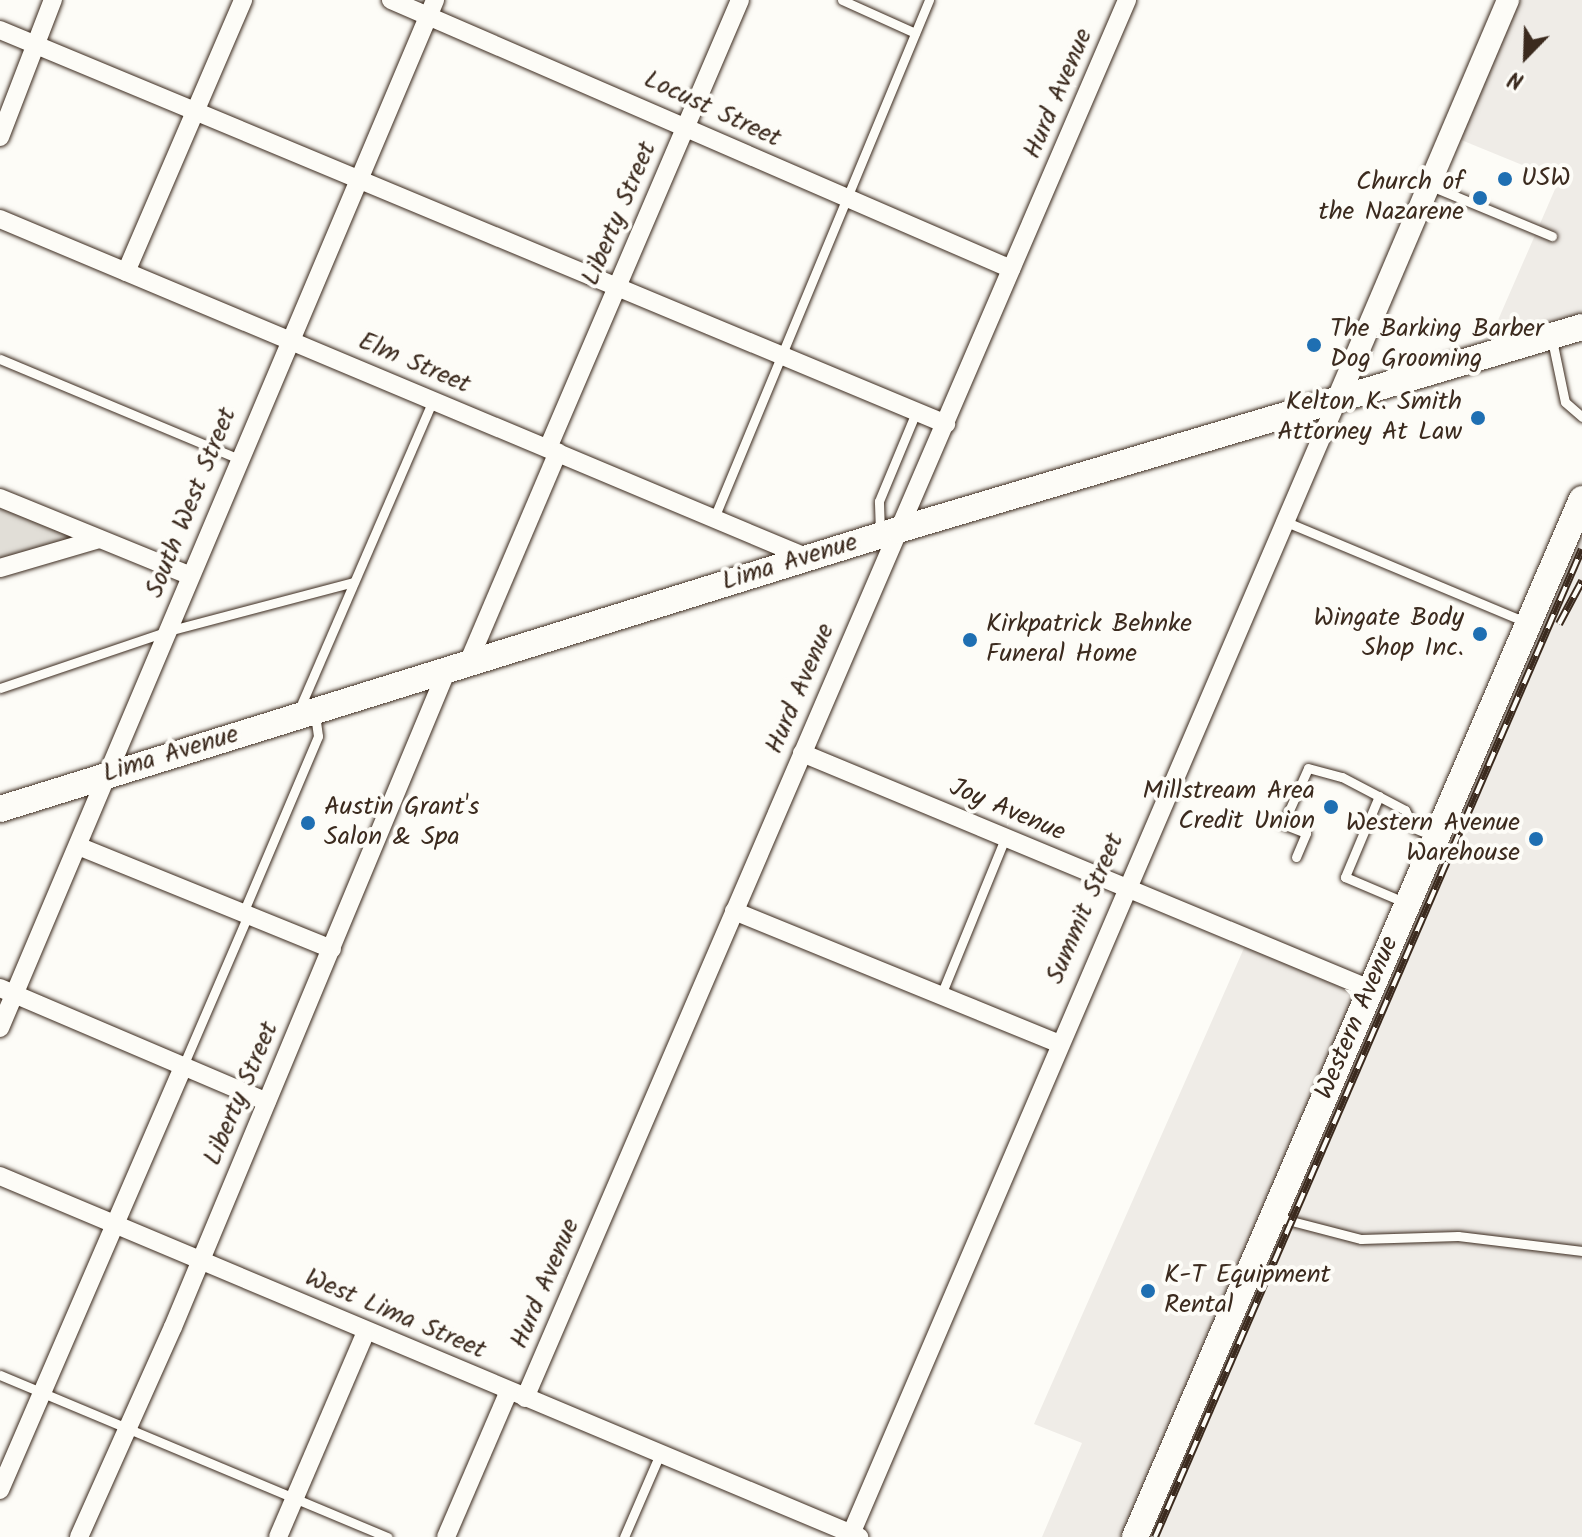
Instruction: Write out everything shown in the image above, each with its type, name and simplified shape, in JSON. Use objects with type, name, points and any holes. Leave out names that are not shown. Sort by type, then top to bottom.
[{"type":"main road","name":"Lima Avenue","points":[[0,809],[889,533],[1582,327]]},
{"type":"main road","name":"Western Avenue","points":[[1135,1537],[1370,989],[1397,899],[1436,837],[1582,499]]},
{"type":"street","points":[[0,137],[53,0]]},
{"type":"street","points":[[126,272],[243,0]]},
{"type":"street","name":"Locust Street","points":[[391,0],[432,8],[686,128],[1011,269]]},
{"type":"street","name":"Liberty Street","points":[[79,1537],[332,949],[553,450],[617,286],[740,0]]},
{"type":"street","name":"Hurd Avenue","points":[[446,1537],[517,1394],[734,911],[802,753],[889,533],[946,424],[1127,0]]},
{"type":"street","name":"Summit Street","points":[[855,1535],[1058,1043],[1508,0]]},
{"type":"street","name":"South West Street","points":[[0,1028],[7,991],[78,846],[288,339],[432,8]]},
{"type":"street","points":[[0,30],[946,424]]},
{"type":"street","name":"Elm Street","points":[[0,219],[808,558]]},
{"type":"street","points":[[0,498],[191,576]]},
{"type":"street","points":[[0,568],[99,539]]},
{"type":"street","name":"Joy Avenue","points":[[802,753],[1370,989]]},
{"type":"street","points":[[78,846],[332,949]]},
{"type":"street","points":[[734,911],[1058,1043]]},
{"type":"street","points":[[7,991],[267,1102]]},
{"type":"street","points":[[0,1490],[112,1223],[183,1068]]},
{"type":"street","name":"West Lima Street","points":[[0,1176],[855,1535]]},
{"type":"street","points":[[278,1537],[366,1332]]},
{"type":"lane","points":[[842,0],[915,33]]},
{"type":"lane","points":[[714,518],[780,354],[850,200],[929,0]]},
{"type":"lane","points":[[1428,185],[1552,236]]},
{"type":"lane","points":[[1551,336],[1565,402],[1582,417]]},
{"type":"lane","points":[[0,359],[239,459]]},
{"type":"lane","points":[[183,1068],[318,736],[305,714],[354,582],[433,400]]},
{"type":"lane","points":[[889,533],[879,501],[916,412]]},
{"type":"lane","points":[[1284,521],[1528,624]]},
{"type":"lane","points":[[0,688],[168,631],[354,582]]},
{"type":"lane","points":[[1296,857],[1306,833],[1283,824],[1308,768],[1379,796],[1405,810],[1414,828],[1436,837]]},
{"type":"lane","points":[[1379,796],[1345,877],[1397,899]]},
{"type":"lane","points":[[941,995],[1005,838]]},
{"type":"lane","points":[[1273,1216],[1361,1239],[1458,1236],[1582,1251]]},
{"type":"lane","points":[[0,1375],[387,1537]]},
{"type":"lane","points":[[624,1537],[660,1454]]},
{"type":"shaded area","points":[[1508,0],[1582,0],[1582,327],[1482,357],[1559,180],[1449,135]]},
{"type":"shaded area","points":[[0,498],[99,539],[0,568]]},
{"type":"shaded area","points":[[1582,499],[1582,1537],[1042,1537],[1082,1443],[1034,1424],[1248,939],[1369,989]]},
{"type":"railway","points":[[1155,1537],[1582,549]]},
{"type":"railway","points":[[1559,624],[1582,581]]},
{"type":"place","name":"USW","points":[[1505,179]]},
{"type":"place","name":"Church of the Nazarene","points":[[1480,198]]},
{"type":"place","name":"The Barking Barber Dog Grooming","points":[[1314,345]]},
{"type":"place","name":"Kelton K. Smith Attorney At Law","points":[[1478,418]]},
{"type":"place","name":"Wingate Body Shop Inc.","points":[[1480,634]]},
{"type":"place","name":"Kirkpatrick Behnke Funeral Home","points":[[970,640]]},
{"type":"place","name":"Millstream Area Credit Union","points":[[1331,807]]},
{"type":"place","name":"Austin Grant's Salon & Spa","points":[[308,823]]},
{"type":"place","name":"Western Avenue Warehouse","points":[[1536,839]]},
{"type":"place","name":"K-T Equipment Rental","points":[[1148,1291]]}]
